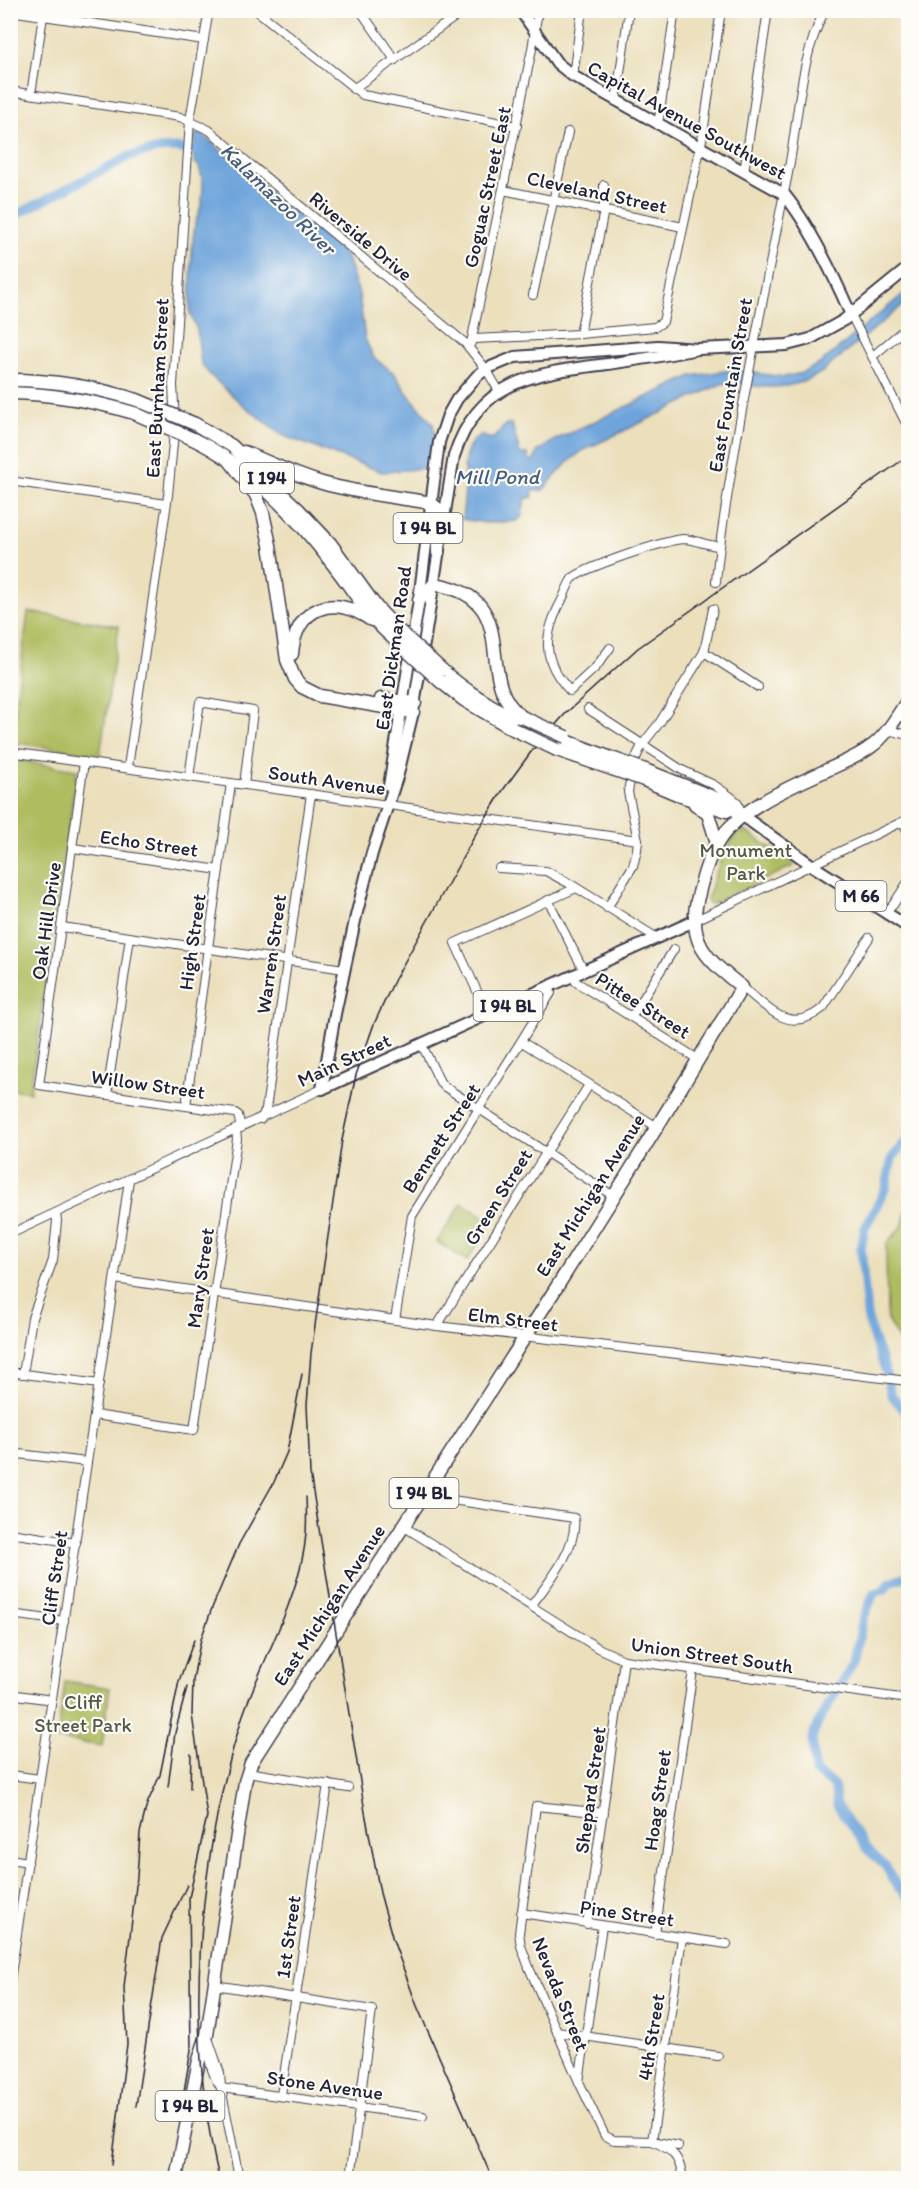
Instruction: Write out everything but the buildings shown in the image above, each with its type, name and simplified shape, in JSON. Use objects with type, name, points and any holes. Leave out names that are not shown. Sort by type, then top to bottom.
[{"type":"highway","name":"I 194","points":[[10,380],[69,384],[109,391],[195,424],[232,446],[330,543],[379,626],[394,633]]},
{"type":"highway","name":"I 194","points":[[10,393],[63,397],[104,404],[134,413],[210,447],[230,461],[281,505],[377,608],[394,633],[441,675],[464,700],[613,764],[723,801],[743,816]]},
{"type":"highway","points":[[232,446],[322,483],[431,503],[437,508],[438,514],[438,553]]},
{"type":"highway","points":[[230,461],[256,495],[263,513],[287,660],[296,679],[302,687],[330,699],[408,707]]},
{"type":"highway","points":[[419,600],[434,584],[443,585],[471,596],[487,615],[501,687],[518,723]]},
{"type":"highway","points":[[379,626],[350,608],[328,607],[317,610],[303,620],[293,640],[292,654],[296,668],[303,681],[326,692],[408,707]]},
{"type":"highway","points":[[742,987],[717,968],[707,957],[694,930],[695,906],[717,843],[730,826],[780,792],[860,754],[878,741],[905,705],[909,690]]},
{"type":"highway","name":"I 194","points":[[566,743],[613,764]]},
{"type":"highway","name":"I 194","points":[[644,775],[684,797],[743,816]]},
{"type":"highway","points":[[684,797],[708,814],[717,843]]},
{"type":"highway","name":"East Michigan Avenue","points":[[177,2178],[199,2060],[207,2035],[247,1772],[657,1127],[742,987]]},
{"type":"main road","name":"Capital Avenue Southwest","points":[[520,10],[557,63],[573,76],[784,194],[811,234],[851,315]]},
{"type":"main road","name":"I 94 BL","points":[[851,315],[909,268]]},
{"type":"main road","name":"East Dickman Road","points":[[408,707],[419,600],[440,442],[448,415],[461,393],[486,369],[515,357],[538,355],[658,346],[698,348],[787,345],[810,339],[851,315]]},
{"type":"main road","name":"East Dickman Road","points":[[322,1089],[344,969],[372,853],[387,804],[389,780],[408,707],[434,584],[457,447],[472,418],[486,401],[525,378],[545,373],[652,358],[698,348]]},
{"type":"main road","name":"M 66","points":[[743,816],[813,866],[909,927]]},
{"type":"main road","name":"Main Street","points":[[322,1089],[694,921]]},
{"type":"street","name":"East Burnham Street","points":[[128,767],[166,504],[175,423],[173,386],[189,130],[209,10]]},
{"type":"street","points":[[256,10],[353,89],[365,96],[517,126]]},
{"type":"street","points":[[360,10],[395,60]]},
{"type":"street","points":[[353,89],[465,10]]},
{"type":"street","name":"Goguac Street East","points":[[471,343],[517,126],[538,10]]},
{"type":"street","points":[[573,76],[582,10]]},
{"type":"street","points":[[616,101],[629,10]]},
{"type":"street","points":[[658,125],[675,10]]},
{"type":"street","points":[[471,343],[653,327],[660,324],[664,318],[700,147],[721,10]]},
{"type":"street","points":[[744,172],[768,10]]},
{"type":"street","name":"East Fountain Street","points":[[716,582],[719,546],[745,386],[784,194],[807,53],[825,10]]},
{"type":"street","points":[[10,11],[43,13],[204,40]]},
{"type":"street","points":[[31,94],[43,13]]},
{"type":"street","name":"Riverside Drive","points":[[10,91],[171,115],[190,120],[219,139],[471,343],[499,392]]},
{"type":"street","points":[[533,295],[568,132]]},
{"type":"street","points":[[580,334],[604,210],[604,185]]},
{"type":"street","name":"Cleveland Street","points":[[503,190],[683,227]]},
{"type":"street","name":"Capital Avenue Southwest","points":[[851,315],[909,427]]},
{"type":"street","points":[[873,356],[909,326]]},
{"type":"street","points":[[10,481],[166,504]]},
{"type":"street","points":[[610,648],[596,667],[570,691],[554,670],[547,640],[550,621],[572,579],[582,572],[614,560],[684,539],[719,546]]},
{"type":"street","points":[[607,908],[633,866],[638,840],[628,792],[633,764],[642,745],[660,722],[704,652],[713,609]]},
{"type":"street","points":[[704,652],[758,687]]},
{"type":"street","points":[[189,777],[200,702],[253,711],[244,785]]},
{"type":"street","points":[[588,709],[682,770],[714,785],[730,796],[737,802],[743,816]]},
{"type":"street","points":[[888,730],[909,735]]},
{"type":"street","name":"South Avenue","points":[[10,752],[638,840]]},
{"type":"street","name":"Oak Hill Drive","points":[[39,1085],[74,848],[84,762]]},
{"type":"street","name":"High Street","points":[[186,1106],[231,783]]},
{"type":"street","name":"Warren Street","points":[[261,1119],[266,1109],[311,794]]},
{"type":"street","points":[[694,921],[906,820],[909,832]]},
{"type":"street","name":"Echo Street","points":[[74,848],[219,870]]},
{"type":"street","points":[[498,868],[546,871],[657,938]]},
{"type":"street","points":[[886,912],[909,882]]},
{"type":"street","points":[[488,1015],[455,943],[576,888]]},
{"type":"street","points":[[548,900],[584,971]]},
{"type":"street","points":[[62,927],[344,969]]},
{"type":"street","points":[[107,1095],[130,937]]},
{"type":"street","points":[[742,987],[782,1018],[798,1021],[812,1017],[828,1000],[869,938]]},
{"type":"street","points":[[630,1016],[674,949]]},
{"type":"street","name":"Pittee Street","points":[[573,976],[576,982],[699,1060]]},
{"type":"street","name":"Bennett Street","points":[[395,1320],[412,1216],[522,1042],[551,993],[550,987]]},
{"type":"street","points":[[522,1042],[657,1127]]},
{"type":"street","points":[[422,1045],[440,1082],[612,1196]]},
{"type":"street","name":"Willow Street","points":[[39,1085],[234,1113],[238,1115],[239,1129]]},
{"type":"street","name":"Green Street","points":[[437,1326],[589,1085]]},
{"type":"street","name":"Main Street","points":[[11,1234],[322,1089]]},
{"type":"street","name":"Mary Street","points":[[95,1415],[194,1430],[239,1129]]},
{"type":"street","name":"Cliff Street","points":[[10,1981],[14,1939],[28,1862],[129,1180]]},
{"type":"street","points":[[24,1374],[32,1318],[55,1250],[56,1213]]},
{"type":"street","points":[[10,1219],[11,1234]]},
{"type":"street","name":"Elm Street","points":[[115,1279],[437,1326],[909,1381]]},
{"type":"street","points":[[10,1372],[99,1384]]},
{"type":"street","points":[[10,1453],[87,1462]]},
{"type":"street","points":[[426,1490],[452,1500],[574,1518],[570,1548],[531,1606]]},
{"type":"street","name":"Union Street South","points":[[403,1526],[598,1648],[624,1660],[909,1699]]},
{"type":"street","points":[[10,1533],[75,1543]]},
{"type":"street","points":[[10,1614],[64,1621]]},
{"type":"street","name":"Shepard Street","points":[[587,1924],[624,1660]]},
{"type":"street","name":"Hoag Street","points":[[655,1934],[693,1670]]},
{"type":"street","points":[[10,1694],[52,1700]]},
{"type":"street","points":[[247,1772],[348,1788]]},
{"type":"street","points":[[10,1775],[40,1779]]},
{"type":"street","name":"1st Street","points":[[281,2096],[328,1784]]},
{"type":"street","name":"Nevada Street","points":[[604,1813],[536,1806],[519,1933],[521,1946],[557,2032],[604,2136],[614,2140],[652,2141]]},
{"type":"street","points":[[10,1859],[28,1862]]},
{"type":"street","name":"Pine Street","points":[[521,1913],[727,1944]]},
{"type":"street","points":[[579,2082],[602,1926]]},
{"type":"street","name":"4th Street","points":[[652,2141],[682,1938]]},
{"type":"street","points":[[215,1985],[372,2010],[350,2178]]},
{"type":"street","points":[[557,2032],[718,2055]]},
{"type":"street","points":[[207,2035],[220,2073],[238,2176],[272,2178]]},
{"type":"street","name":"Stone Avenue","points":[[221,2088],[423,2116]]},
{"type":"street","points":[[652,2141],[678,2146]]},
{"type":"street","points":[[652,2141],[668,2148],[680,2162],[683,2178]]},
{"type":"green space","points":[[28,612],[119,626],[100,755],[11,742]]},
{"type":"green space","points":[[11,759],[77,770],[30,1092],[11,1089]]},
{"type":"green space","name":"Monument Park","points":[[745,831],[792,862],[793,866],[708,904],[707,899],[723,853],[737,833]]},
{"type":"green space","points":[[462,1203],[492,1222],[467,1261],[437,1242]]},
{"type":"green space","points":[[908,1204],[908,1356],[887,1320],[886,1244],[903,1225]]},
{"type":"green space","name":"Cliff Street Park","points":[[65,1681],[110,1688],[102,1746],[57,1739]]},
{"type":"water","points":[[200,133],[346,255],[359,294],[365,339],[374,358],[394,373],[433,424],[435,437],[431,461],[427,468],[382,472],[284,436],[243,405],[210,375],[201,363],[197,330],[190,313],[192,247],[195,224],[202,203],[203,183],[199,166],[194,162],[195,134]]},
{"type":"water","name":"Mill Pond","points":[[908,290],[908,301],[814,377],[781,387],[721,384],[582,451],[567,463],[543,490],[532,491],[533,497],[525,499],[522,516],[517,521],[486,523],[462,519],[465,458],[470,445],[480,435],[494,438],[506,424],[512,424],[520,454],[528,454],[529,460],[534,461],[537,452],[555,440],[692,376],[732,370],[784,377],[802,373],[821,363]]},
{"type":"waterway","name":"Kalamazoo River","points":[[10,218],[130,156],[158,149],[176,148],[205,153]]},
{"type":"waterway","points":[[908,1139],[892,1158],[886,1188],[865,1228],[861,1249],[867,1315],[872,1334],[885,1369],[891,1394],[906,1413],[908,1420]]},
{"type":"waterway","points":[[908,1576],[890,1582],[884,1590],[874,1593],[863,1619],[854,1661],[818,1723],[812,1738],[815,1772],[834,1785],[837,1805],[867,1849],[886,1867],[896,1885],[908,1897]]},
{"type":"railway","points":[[492,2178],[417,2006],[393,1940],[380,1893],[310,1473],[307,1405],[311,1353],[342,1140],[356,1075],[374,1024],[394,981],[478,830],[503,790],[531,752],[567,712],[638,648],[908,456]]},
{"type":"railway","points":[[181,2109],[191,2050],[189,1898],[207,1816],[192,1715],[193,1680],[201,1639],[212,1608],[239,1544],[274,1482],[287,1452],[302,1374]]},
{"type":"railway","points":[[219,2178],[208,2123],[201,2065],[200,1948],[205,1890],[226,1775],[241,1721],[298,1576],[305,1541],[306,1497]]},
{"type":"railway","points":[[112,2164],[127,2044],[124,1987],[140,1833],[147,1804],[160,1775],[179,1681],[194,1640]]},
{"type":"railway","points":[[168,1787],[175,1733],[187,1687]]},
{"type":"railway","points":[[190,1788],[191,1754]]},
{"type":"railway","points":[[136,2106],[162,1938],[187,1885]]}]
